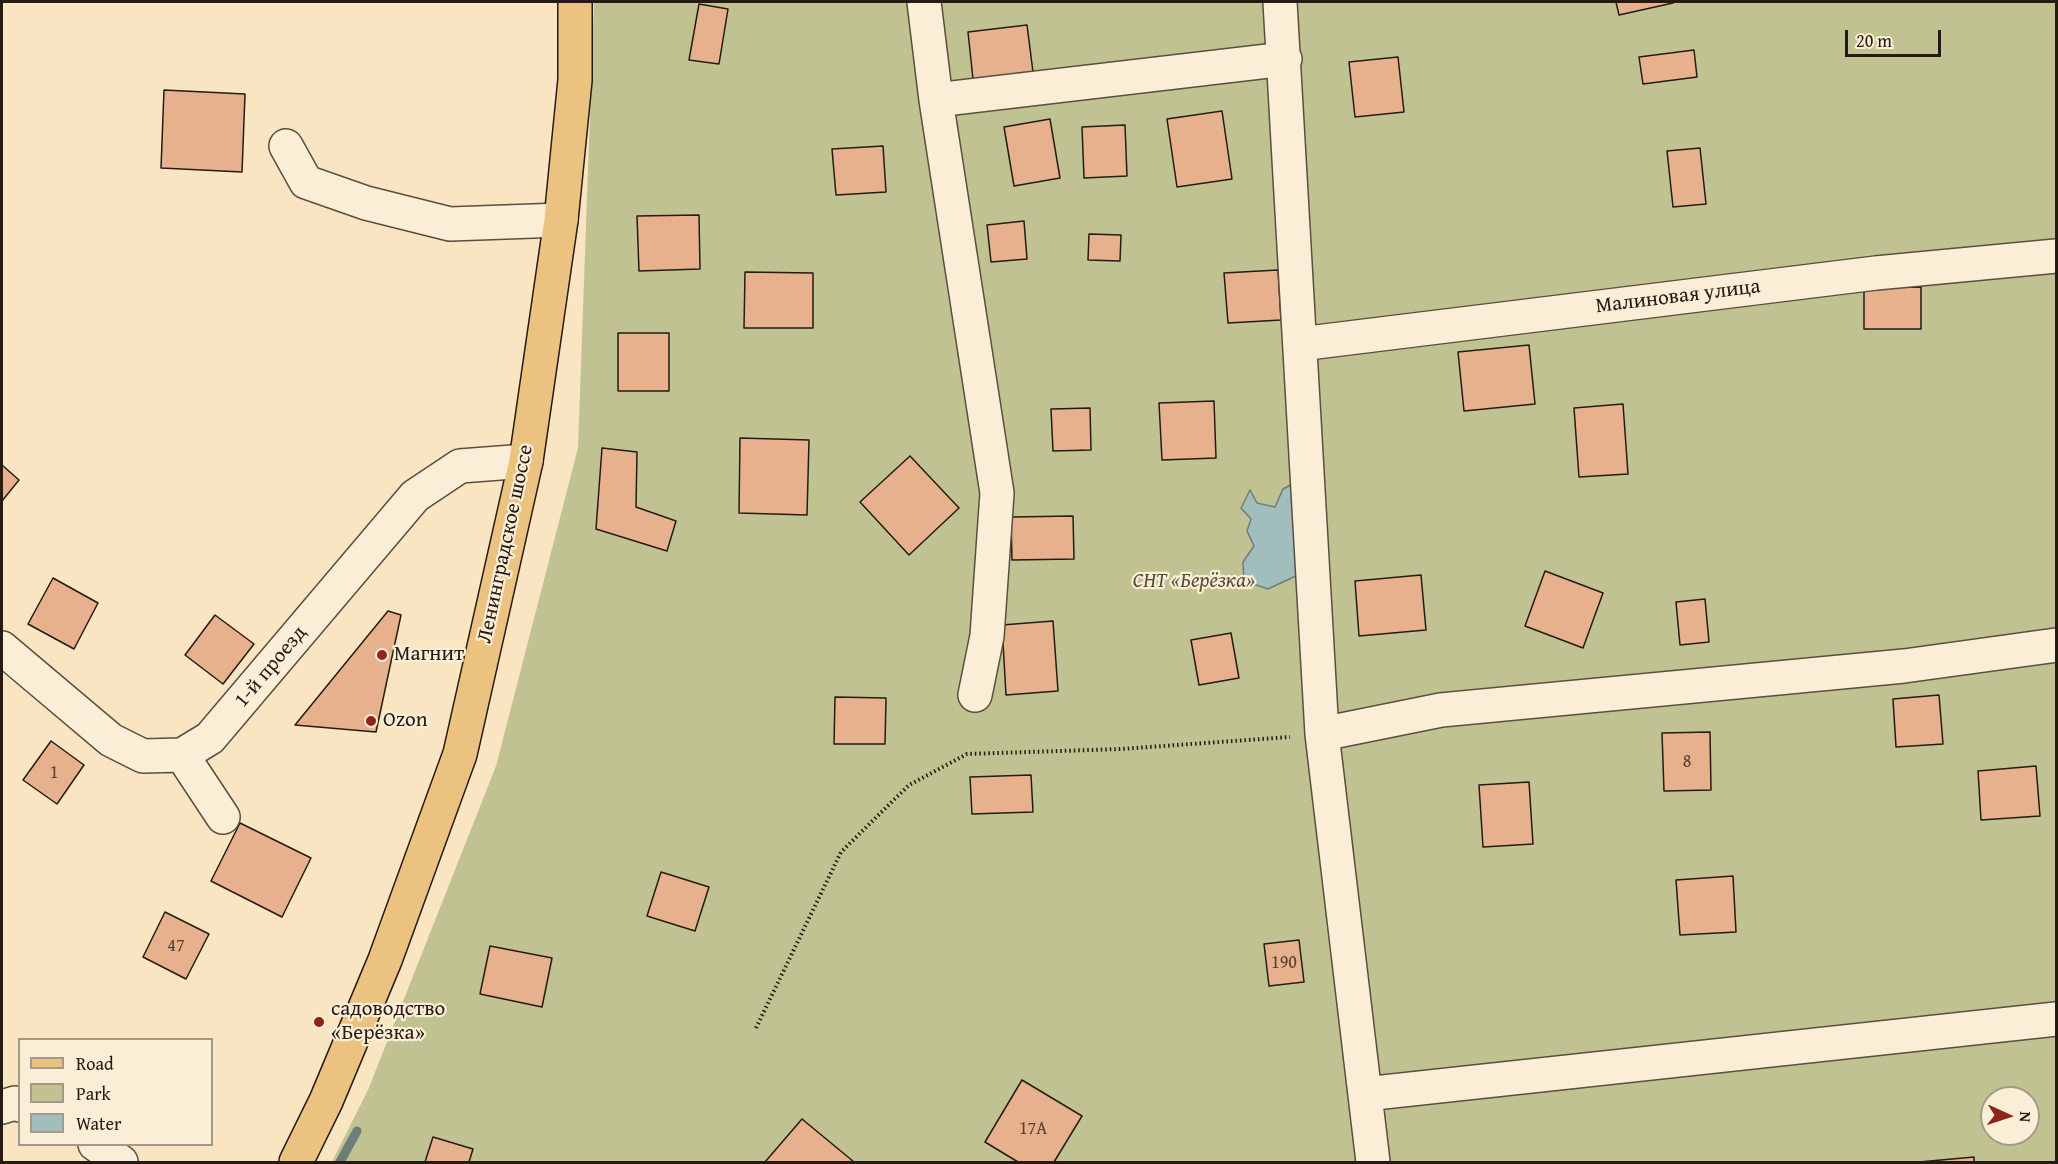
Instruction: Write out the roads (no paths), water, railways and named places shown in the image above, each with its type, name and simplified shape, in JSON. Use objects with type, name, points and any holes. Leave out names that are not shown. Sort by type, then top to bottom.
[{"type":"main road","name":"Ленинградское шоссе","points":[[296,1162],[326,1101],[380,971],[460,754],[526,460],[561,220],[574,80],[575,2]]},
{"type":"street","points":[[924,2],[936,100],[997,493],[987,636],[975,695]]},
{"type":"street","points":[[1280,2],[1322,734],[1373,1162]]},
{"type":"street","points":[[936,100],[1285,59]]},
{"type":"street","points":[[286,147],[306,182],[366,203],[450,224],[561,220]]},
{"type":"street","name":"Малиновая улица","points":[[1300,344],[1876,273],[2056,256]]},
{"type":"street","name":"1-й проезд","points":[[2,648],[111,740],[143,756],[182,755],[210,738],[416,496],[460,466],[526,460]]},
{"type":"street","points":[[1322,734],[1441,710],[1904,666],[2056,645]]},
{"type":"street","points":[[182,755],[223,817]]},
{"type":"street","points":[[1365,1094],[2056,1018]]},
{"type":"street","points":[[2,1107],[18,1104]]},
{"type":"street","points":[[98,1146],[121,1162]]},
{"type":"water","points":[[1298,481],[1300,574],[1268,589],[1244,581],[1243,562],[1254,546],[1247,531],[1251,519],[1241,508],[1250,490],[1257,503],[1275,507],[1283,489]]},
{"type":"waterway","points":[[340,1162],[357,1131]]},
{"type":"place","name":"Магнит","points":[[382,655]]},
{"type":"place","name":"Ozon","points":[[371,721]]},
{"type":"place","name":"садоводство «Берёзка»","points":[[319,1022]]},
{"type":"park label","name":"СНТ «Берёзка»","points":[[1194,582]]}]
